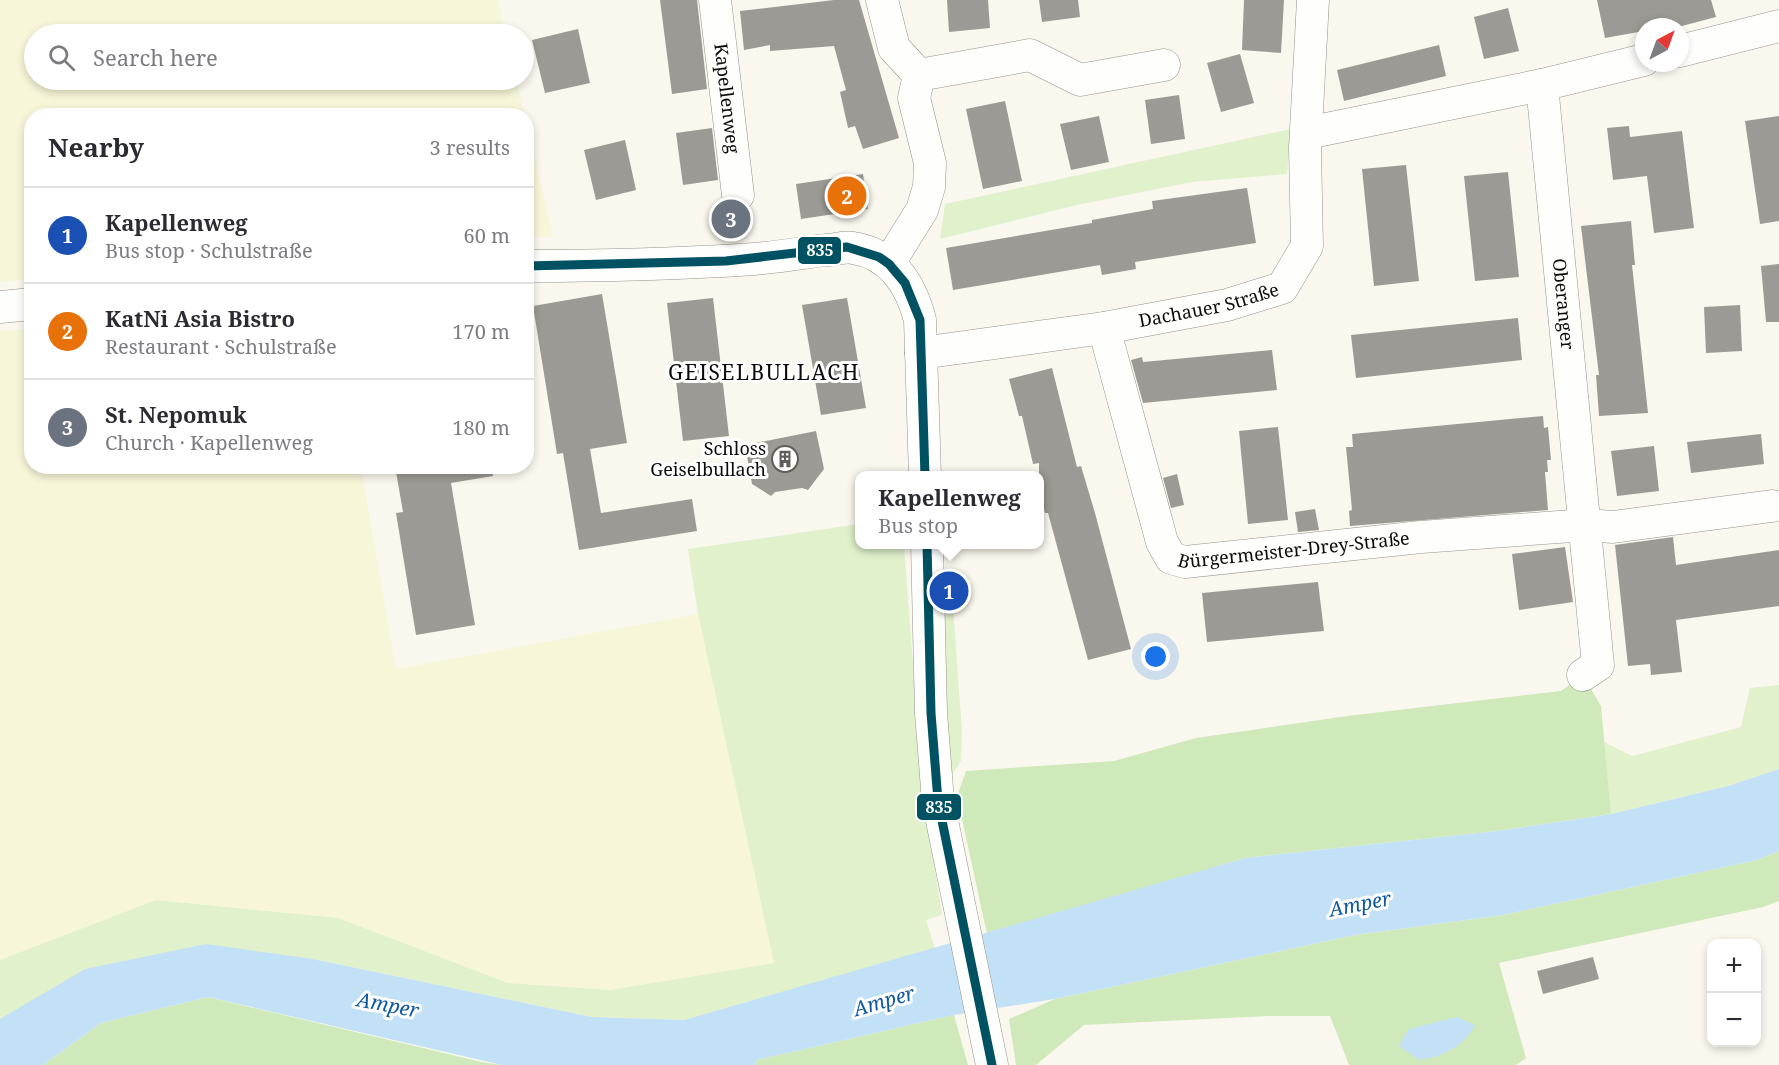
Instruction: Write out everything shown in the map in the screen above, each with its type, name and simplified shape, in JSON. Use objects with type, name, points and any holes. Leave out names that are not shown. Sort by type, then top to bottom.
[{"type":"street","name":"Kapellenweg","points":[[715,0],[738,195]]},
{"type":"street","points":[[882,0],[894,48],[919,75]]},
{"type":"street","name":"Dachauer Straße","points":[[921,353],[1104,328],[1227,305],[1282,288],[1307,246],[1307,133],[1313,0]]},
{"type":"street","points":[[1689,49],[1779,26]]},
{"type":"street","points":[[919,75],[1030,55],[1080,80],[1164,65]]},
{"type":"street","points":[[1307,133],[1542,85],[1635,62]]},
{"type":"street","points":[[889,264],[922,210],[929,187],[930,163],[914,98],[919,75]]},
{"type":"street","name":"Oberanger","points":[[1542,85],[1598,665],[1583,675]]},
{"type":"street","points":[[534,266],[674,264],[852,248],[889,264],[904,279],[914,295],[920,320],[925,471]]},
{"type":"street","points":[[0,307],[24,305]]},
{"type":"street","name":"Bürgermeister-Drey-Straße","points":[[1104,328],[1162,542],[1171,558],[1185,562],[1421,537],[1586,525]]},
{"type":"street","points":[[1586,525],[1613,527],[1772,506]]},
{"type":"street","points":[[927,549],[931,713],[938,801],[989,1051]]},
{"type":"shaded area","points":[[0,0],[498,0],[504,24],[24,24],[24,90],[519,90],[523,108],[24,108],[24,280],[0,282]]},
{"type":"shaded area","points":[[534,154],[553,237],[534,237]]},
{"type":"shaded area","points":[[24,329],[24,474],[362,474],[396,669],[698,614],[774,963],[610,990],[508,983],[338,918],[156,900],[0,960],[0,331]]},
{"type":"green space","points":[[1291,129],[1287,174],[1192,182],[1077,205],[940,239],[945,204]]},
{"type":"green space","points":[[855,525],[855,549],[904,549],[922,787],[942,915],[926,920],[935,949],[684,1020],[592,1017],[313,959],[0,1019],[0,960],[156,900],[338,918],[508,983],[610,990],[774,963],[698,614],[688,549]]},
{"type":"green space","points":[[943,606],[953,606],[962,732],[961,761],[948,781]]},
{"type":"green space","points":[[1583,675],[1601,706],[1611,814],[1497,831],[1245,858],[987,934],[957,796],[966,771],[1114,761],[1196,738],[1347,716],[1561,691]]},
{"type":"green space","points":[[1779,685],[1779,769],[1728,786],[1611,814],[1604,742],[1632,756],[1741,727],[1750,688]]},
{"type":"green space","points":[[1779,851],[1779,901],[1763,907],[1499,963],[1526,1058],[1516,1065],[1349,1065],[1330,1016],[1268,1016],[1084,1025],[1036,1065],[1016,1065],[1009,1019],[1055,999],[1355,935],[1503,915],[1757,860]]},
{"type":"green space","points":[[208,997],[502,1065],[43,1065],[101,1023]]},
{"type":"green space","points":[[954,1015],[968,1065],[755,1065],[757,1060]]},
{"type":"water","name":"Amper","points":[[1779,769],[1779,851],[1757,860],[1503,915],[1355,935],[1055,999],[954,1015],[757,1060],[755,1065],[502,1065],[208,997],[101,1023],[43,1065],[0,1065],[0,1019],[85,969],[206,944],[313,959],[592,1017],[684,1020],[1245,858],[1497,831],[1611,814],[1728,786]]},
{"type":"water","points":[[1457,1017],[1475,1025],[1459,1045],[1444,1053],[1419,1060],[1399,1046],[1409,1029]]},
{"type":"building","points":[[660,0],[697,0],[707,89],[672,94]]},
{"type":"building","points":[[834,0],[859,0],[899,138],[863,149],[855,126],[848,128],[840,92],[846,90],[834,46],[770,51],[770,45],[744,50],[740,11]]},
{"type":"building","points":[[947,0],[988,0],[990,28],[949,32]]},
{"type":"building","points":[[1039,0],[1078,0],[1080,17],[1042,22]]},
{"type":"building","points":[[1244,0],[1284,0],[1281,53],[1242,50]]},
{"type":"building","points":[[1597,0],[1711,0],[1716,17],[1689,24],[1689,18],[1635,18],[1635,33],[1605,38]]},
{"type":"building","points":[[1508,8],[1519,51],[1484,59],[1474,17]]},
{"type":"building","points":[[578,29],[590,83],[545,93],[534,40]]},
{"type":"building","points":[[1439,45],[1446,76],[1344,101],[1337,70]]},
{"type":"building","points":[[1240,54],[1254,103],[1221,112],[1207,63]]},
{"type":"building","points":[[1179,95],[1185,139],[1151,144],[1145,100]]},
{"type":"building","points":[[1005,101],[1022,181],[983,189],[966,109]]},
{"type":"building","points":[[1099,116],[1109,162],[1071,170],[1060,124]]},
{"type":"building","points":[[1779,116],[1779,221],[1760,224],[1745,121]]},
{"type":"building","points":[[1629,126],[1630,137],[1682,131],[1694,228],[1654,233],[1647,176],[1613,180],[1607,128]]},
{"type":"building","points":[[712,128],[718,180],[683,185],[676,133]]},
{"type":"building","points":[[625,140],[636,190],[596,200],[584,150]]},
{"type":"building","points":[[1406,165],[1419,281],[1374,286],[1362,169]]},
{"type":"building","points":[[1508,172],[1519,277],[1475,281],[1464,176]]},
{"type":"building","points":[[863,174],[868,209],[801,219],[796,184]]},
{"type":"building","points":[[1247,188],[1256,243],[1135,262],[1136,269],[1102,275],[1100,265],[953,290],[946,248],[1092,223],[1092,220],[1153,209],[1152,201]]},
{"type":"building","points":[[717,204],[723,204],[730,211],[736,212],[738,230],[720,232]]},
{"type":"building","points":[[1631,221],[1635,265],[1632,265],[1648,413],[1599,416],[1596,375],[1599,375],[1581,226]]},
{"type":"building","points":[[1779,264],[1779,322],[1766,322],[1761,266]]},
{"type":"building","points":[[602,294],[627,443],[590,449],[601,513],[692,499],[697,531],[579,550],[563,453],[557,454],[534,306]]},
{"type":"building","points":[[713,298],[729,436],[683,441],[667,303]]},
{"type":"building","points":[[847,298],[866,408],[821,415],[802,305]]},
{"type":"building","points":[[1740,305],[1742,351],[1706,353],[1704,307]]},
{"type":"building","points":[[1518,318],[1522,360],[1356,378],[1351,335]]},
{"type":"building","points":[[1272,350],[1277,390],[1143,403],[1131,360],[1142,357],[1143,362]]},
{"type":"building","points":[[1052,368],[1077,467],[1081,466],[1095,513],[1131,649],[1088,660],[1048,513],[1045,513],[1044,509],[1044,471],[1039,471],[1039,463],[1033,464],[1022,416],[1019,416],[1009,379]]},
{"type":"building","points":[[1543,416],[1544,428],[1548,427],[1551,460],[1547,460],[1548,472],[1545,472],[1548,510],[1350,526],[1349,511],[1352,510],[1346,447],[1353,447],[1352,434]]},
{"type":"building","points":[[1278,427],[1288,520],[1248,524],[1239,431]]},
{"type":"building","name":"Schloss Geiselbullach","points":[[816,431],[824,469],[808,490],[802,488],[775,492],[771,496],[752,484],[745,445]]},
{"type":"building","points":[[1761,434],[1764,464],[1691,473],[1687,442]]},
{"type":"building","points":[[1654,446],[1659,491],[1617,496],[1611,451]]},
{"type":"building","points":[[396,474],[493,474],[493,476],[451,483],[475,625],[416,635],[396,513],[403,512]]},
{"type":"building","points":[[1177,474],[1184,505],[1171,508],[1163,478]]},
{"type":"building","points":[[1315,509],[1319,530],[1298,532],[1295,512]]},
{"type":"building","points":[[1673,537],[1676,565],[1779,550],[1779,606],[1676,620],[1682,672],[1651,675],[1650,664],[1628,666],[1615,545]]},
{"type":"building","points":[[1565,547],[1573,602],[1519,610],[1512,554]]},
{"type":"building","points":[[1318,582],[1324,631],[1207,642],[1202,593]]},
{"type":"building","points":[[1593,957],[1599,979],[1543,994],[1537,971]]},
{"type":"transit line","name":"835","points":[[534,266],[726,261],[847,247],[879,257],[889,264],[905,283],[920,320],[925,471]]},
{"type":"transit line","name":"835","points":[[927,549],[931,713],[938,801],[992,1065]]},
{"type":"place","name":"KatNi Asia Bistro","points":[[847,196]]},
{"type":"place","name":"St. Nepomuk","points":[[731,219]]},
{"type":"place","name":"Schloss Geiselbullach","points":[[785,459]]},
{"type":"place","name":"Kapellenweg","points":[[949,591]]},
{"type":"district","name":"GEISELBULLACH","points":[[764,373]]}]
